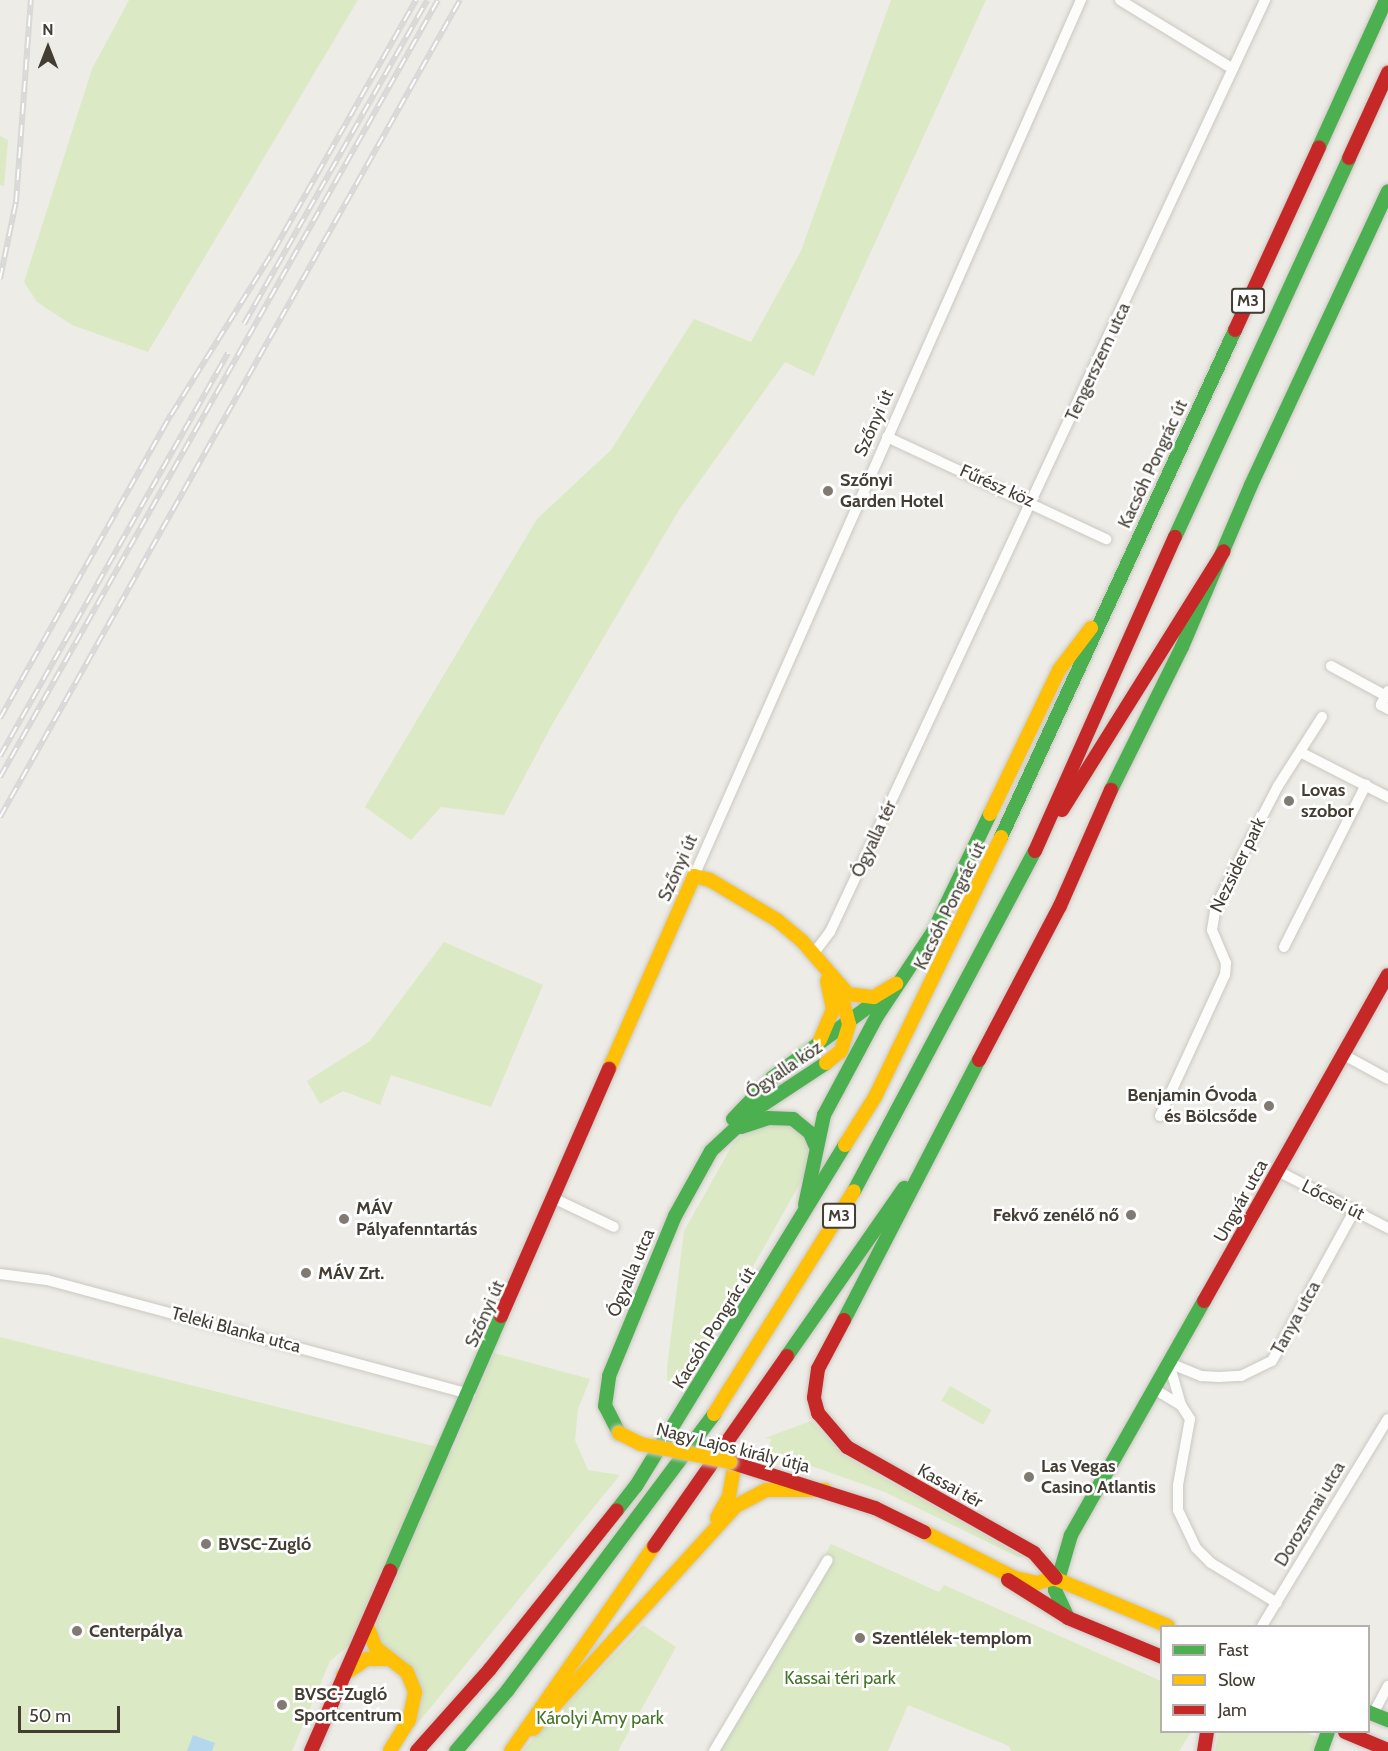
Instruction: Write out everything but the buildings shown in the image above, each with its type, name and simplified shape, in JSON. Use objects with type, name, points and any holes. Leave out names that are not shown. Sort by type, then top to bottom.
[{"type":"main road","name":"Kacsóh Pongrác út","points":[[417,1751],[533,1617],[636,1486],[798,1227],[875,1097],[932,984],[1386,0]]},
{"type":"main road","name":"M3","points":[[456,1751],[642,1515],[749,1363],[865,1174],[1042,837],[1133,627],[1388,73]]},
{"type":"main road","points":[[512,1751],[866,1246],[946,1124],[1060,906],[1388,191]]},
{"type":"main road","points":[[1042,837],[1077,789],[1224,551]]},
{"type":"main road","points":[[798,1227],[812,1177],[815,1144],[824,1115],[897,984],[933,932],[1059,670],[1109,603]]},
{"type":"main road","name":"Ógyalla köz","points":[[694,876],[710,880],[777,920],[816,956],[839,986],[857,998],[866,999],[897,984]]},
{"type":"main road","name":"Szőnyi út","points":[[311,1751],[470,1394],[694,876]]},
{"type":"main road","name":"Ógyalla köz","points":[[816,956],[833,1000],[830,1024],[819,1043]]},
{"type":"main road","name":"Ungvár utca","points":[[1056,1578],[1071,1534],[1388,975]]},
{"type":"main road","name":"Ógyalla köz","points":[[711,1151],[755,1093],[819,1043],[849,1024],[897,984]]},
{"type":"main road","name":"Ógyalla köz","points":[[726,1137],[755,1110],[834,1060],[849,1024],[839,986]]},
{"type":"main road","points":[[726,1137],[756,1120],[781,1116],[802,1125],[815,1144]]},
{"type":"main road","name":"Kassai tér","points":[[946,1124],[818,1368],[814,1398],[818,1413],[847,1447],[870,1463],[1034,1553],[1056,1578]]},
{"type":"main road","name":"Ógyalla utca","points":[[619,1433],[605,1406],[609,1376],[675,1216],[711,1151],[726,1137]]},
{"type":"main road","name":"Nagy Lajos király útja","points":[[619,1433],[641,1444],[733,1463],[825,1490],[875,1508],[971,1554],[1068,1618],[1160,1657]]},
{"type":"main road","points":[[709,1534],[729,1496],[733,1463]]},
{"type":"main road","points":[[512,1751],[736,1506],[761,1491],[791,1487],[825,1490]]},
{"type":"main road","name":"Nagy Lajos király útja","points":[[971,1554],[1056,1578],[1166,1625]]},
{"type":"main road","points":[[1056,1578],[1057,1599],[1068,1618]]},
{"type":"main road","points":[[366,1625],[376,1648],[387,1659],[407,1672],[415,1692],[409,1720],[390,1751]]},
{"type":"main road","points":[[343,1675],[367,1659],[387,1659]]},
{"type":"main road","points":[[1371,1713],[1388,1720]]},
{"type":"main road","points":[[1204,1751],[1207,1733]]},
{"type":"main road","points":[[1321,1751],[1336,1733],[1388,1750]]},
{"type":"street","name":"Szőnyi út","points":[[694,876],[1081,0]]},
{"type":"street","points":[[1120,0],[1233,69]]},
{"type":"street","name":"Tengerszem utca","points":[[929,722],[1034,502],[1266,0]]},
{"type":"street","name":"Fűrész köz","points":[[887,437],[1034,502],[1106,539]]},
{"type":"street","points":[[1331,666],[1387,693],[1381,705],[1388,709]]},
{"type":"street","name":"Nezsider park","points":[[1160,1116],[1225,975],[1226,963],[1211,918],[1278,786],[1302,753],[1322,717]]},
{"type":"street","name":"Ógyalla tér","points":[[816,956],[831,932],[929,722]]},
{"type":"street","points":[[1302,753],[1388,797]]},
{"type":"street","points":[[1284,947],[1366,785]]},
{"type":"street","points":[[1344,1055],[1388,1079]]},
{"type":"street","name":"Lőcsei út","points":[[1278,1171],[1388,1228]]},
{"type":"street","points":[[555,1199],[614,1227]]},
{"type":"street","name":"Tanya utca","points":[[1169,1363],[1201,1376],[1219,1377],[1241,1376],[1272,1361],[1354,1211]]},
{"type":"street","name":"Teleki Blanka utca","points":[[0,1274],[47,1280],[470,1394]]},
{"type":"street","points":[[1169,1363],[1181,1405],[1190,1419],[1178,1485],[1178,1510],[1184,1525],[1197,1548],[1211,1563],[1277,1603]]},
{"type":"street","points":[[1154,1389],[1181,1405]]},
{"type":"street","name":"Dorozsmai utca","points":[[1263,1625],[1388,1419]]},
{"type":"street","points":[[714,1751],[828,1560]]},
{"type":"street","points":[[1371,1713],[1388,1686]]},
{"type":"green space","points":[[129,0],[358,0],[148,352],[72,325],[37,302],[24,282],[92,69]]},
{"type":"green space","points":[[891,0],[986,0],[814,376],[785,362],[679,510],[553,723],[504,815],[441,807],[411,840],[365,807],[537,519],[611,450],[694,319],[751,342],[801,251]]},
{"type":"green space","points":[[0,136],[8,140],[4,186],[0,185]]},
{"type":"green space","points":[[444,942],[543,985],[491,1107],[391,1075],[380,1105],[343,1091],[320,1104],[307,1081],[370,1041]]},
{"type":"green space","points":[[789,1123],[811,1144],[808,1169],[688,1382],[677,1387],[667,1380],[667,1368],[684,1231],[734,1142],[756,1126]]},
{"type":"green space","name":"BVSC-Zugló","points":[[0,1337],[453,1451],[494,1353],[590,1379],[578,1409],[575,1440],[588,1470],[620,1475],[404,1740],[419,1710],[378,1635],[376,1623],[330,1661],[292,1751],[0,1751]]},
{"type":"green space","points":[[950,1386],[992,1410],[983,1425],[942,1401]]},
{"type":"green space","points":[[811,1421],[844,1456],[1024,1557],[1018,1557],[885,1492],[769,1451],[771,1439],[765,1438]]},
{"type":"green space","name":"Kassai téri park","points":[[831,1544],[939,1592],[944,1585],[1160,1681],[1160,1733],[1190,1733],[1179,1751],[1011,1751],[1009,1746],[908,1705],[888,1751],[714,1751]]},
{"type":"green space","name":"Károlyi Amy park","points":[[643,1625],[676,1647],[618,1751],[522,1751]]},
{"type":"green space","points":[[1219,1733],[1308,1733],[1318,1737],[1313,1751],[1215,1751]]},
{"type":"water","points":[[193,1735],[215,1743],[212,1751],[187,1751]]},
{"type":"railway","points":[[0,279],[16,202],[31,0]]},
{"type":"railway","points":[[0,718],[171,415],[274,250],[416,0]]},
{"type":"railway","points":[[244,324],[427,0]]},
{"type":"railway","points":[[0,777],[438,0]]},
{"type":"railway","points":[[0,817],[460,0]]},
{"type":"railway","points":[[0,756],[228,353]]},
{"type":"traffic: fast","points":[[1319,147],[1386,0]]},
{"type":"traffic: fast","points":[[1175,537],[1349,158]]},
{"type":"traffic: fast","points":[[1111,790],[1182,647],[1251,485],[1388,191]]},
{"type":"traffic: fast","points":[[1001,837],[1235,330]]},
{"type":"traffic: fast","points":[[805,1205],[824,1115],[877,1016],[933,932],[990,814]]},
{"type":"traffic: fast","points":[[854,1191],[1035,851]]},
{"type":"traffic: fast","points":[[733,1119],[772,1078],[883,996]]},
{"type":"traffic: fast","points":[[844,1320],[979,1060]]},
{"type":"traffic: fast","points":[[619,1433],[605,1406],[609,1376],[675,1216],[711,1151],[755,1110],[826,1063]]},
{"type":"traffic: fast","points":[[741,1127],[768,1118],[793,1119],[810,1133],[815,1145]]},
{"type":"traffic: fast","points":[[617,1510],[636,1486],[845,1145]]},
{"type":"traffic: fast","points":[[787,1356],[904,1188]]},
{"type":"traffic: fast","points":[[1068,1618],[1055,1590],[1071,1535],[1204,1301]]},
{"type":"traffic: fast","points":[[390,1571],[501,1316]]},
{"type":"traffic: fast","points":[[456,1751],[507,1691],[714,1414]]},
{"type":"traffic: fast","points":[[1370,1713],[1388,1720]]},
{"type":"traffic: fast","points":[[1321,1751],[1328,1733]]},
{"type":"traffic: slow","points":[[990,814],[1059,670],[1091,628]]},
{"type":"traffic: slow","points":[[845,1145],[875,1097],[1001,837]]},
{"type":"traffic: slow","points":[[609,1069],[694,876],[710,880],[777,920],[802,941],[848,994],[874,997],[896,984]]},
{"type":"traffic: slow","points":[[820,1040],[833,1009],[827,981]]},
{"type":"traffic: slow","points":[[826,1063],[841,1051],[849,1024],[839,986]]},
{"type":"traffic: slow","points":[[714,1414],[854,1191]]},
{"type":"traffic: slow","points":[[619,1433],[641,1444],[730,1462]]},
{"type":"traffic: slow","points":[[717,1518],[729,1496],[735,1463]]},
{"type":"traffic: slow","points":[[533,1729],[736,1506],[766,1490],[825,1490]]},
{"type":"traffic: slow","points":[[924,1532],[1015,1578],[1037,1583],[1056,1578]]},
{"type":"traffic: slow","points":[[511,1751],[654,1546]]},
{"type":"traffic: slow","points":[[1049,1576],[1166,1625]]},
{"type":"traffic: slow","points":[[367,1625],[376,1648],[407,1672],[415,1692],[409,1720],[390,1751]]},
{"type":"traffic: slow","points":[[343,1675],[367,1659],[387,1659]]},
{"type":"traffic: jam","points":[[1349,158],[1388,73]]},
{"type":"traffic: jam","points":[[1235,330],[1319,147]]},
{"type":"traffic: jam","points":[[1035,851],[1175,537]]},
{"type":"traffic: jam","points":[[1062,810],[1224,551]]},
{"type":"traffic: jam","points":[[979,1060],[1060,906],[1111,790]]},
{"type":"traffic: jam","points":[[1204,1301],[1388,975]]},
{"type":"traffic: jam","points":[[501,1316],[609,1069]]},
{"type":"traffic: jam","points":[[844,1320],[818,1369],[814,1398],[818,1413],[847,1447],[1034,1553],[1056,1578]]},
{"type":"traffic: jam","points":[[654,1546],[787,1356]]},
{"type":"traffic: jam","points":[[730,1462],[875,1508],[924,1532]]},
{"type":"traffic: jam","points":[[417,1751],[490,1669],[617,1510]]},
{"type":"traffic: jam","points":[[311,1751],[390,1571]]},
{"type":"traffic: jam","points":[[1008,1580],[1068,1618],[1160,1656]]},
{"type":"traffic: jam","points":[[1204,1751],[1207,1733]]},
{"type":"traffic: jam","points":[[1347,1733],[1388,1750]]},
{"type":"place","name":"Szőnyi Garden Hotel","points":[[828,491]]},
{"type":"place","name":"Lovas szobor","points":[[1289,801]]},
{"type":"place","name":"Benjamin Óvoda és Bölcsőde","points":[[1269,1106]]},
{"type":"place","name":"Fekvő zenélő nő","points":[[1131,1215]]},
{"type":"place","name":"MÁV Pályafenntartás","points":[[344,1219]]},
{"type":"place","name":"MÁV Zrt.","points":[[306,1273]]},
{"type":"place","name":"Las Vegas Casino Atlantis","points":[[1029,1477]]},
{"type":"place","name":"BVSC-Zugló","points":[[206,1544]]},
{"type":"place","name":"Centerpálya","points":[[77,1631]]},
{"type":"place","name":"Szentlélek-templom","points":[[860,1638]]},
{"type":"place","name":"BVSC-Zugló Sportcentrum","points":[[282,1705]]}]
